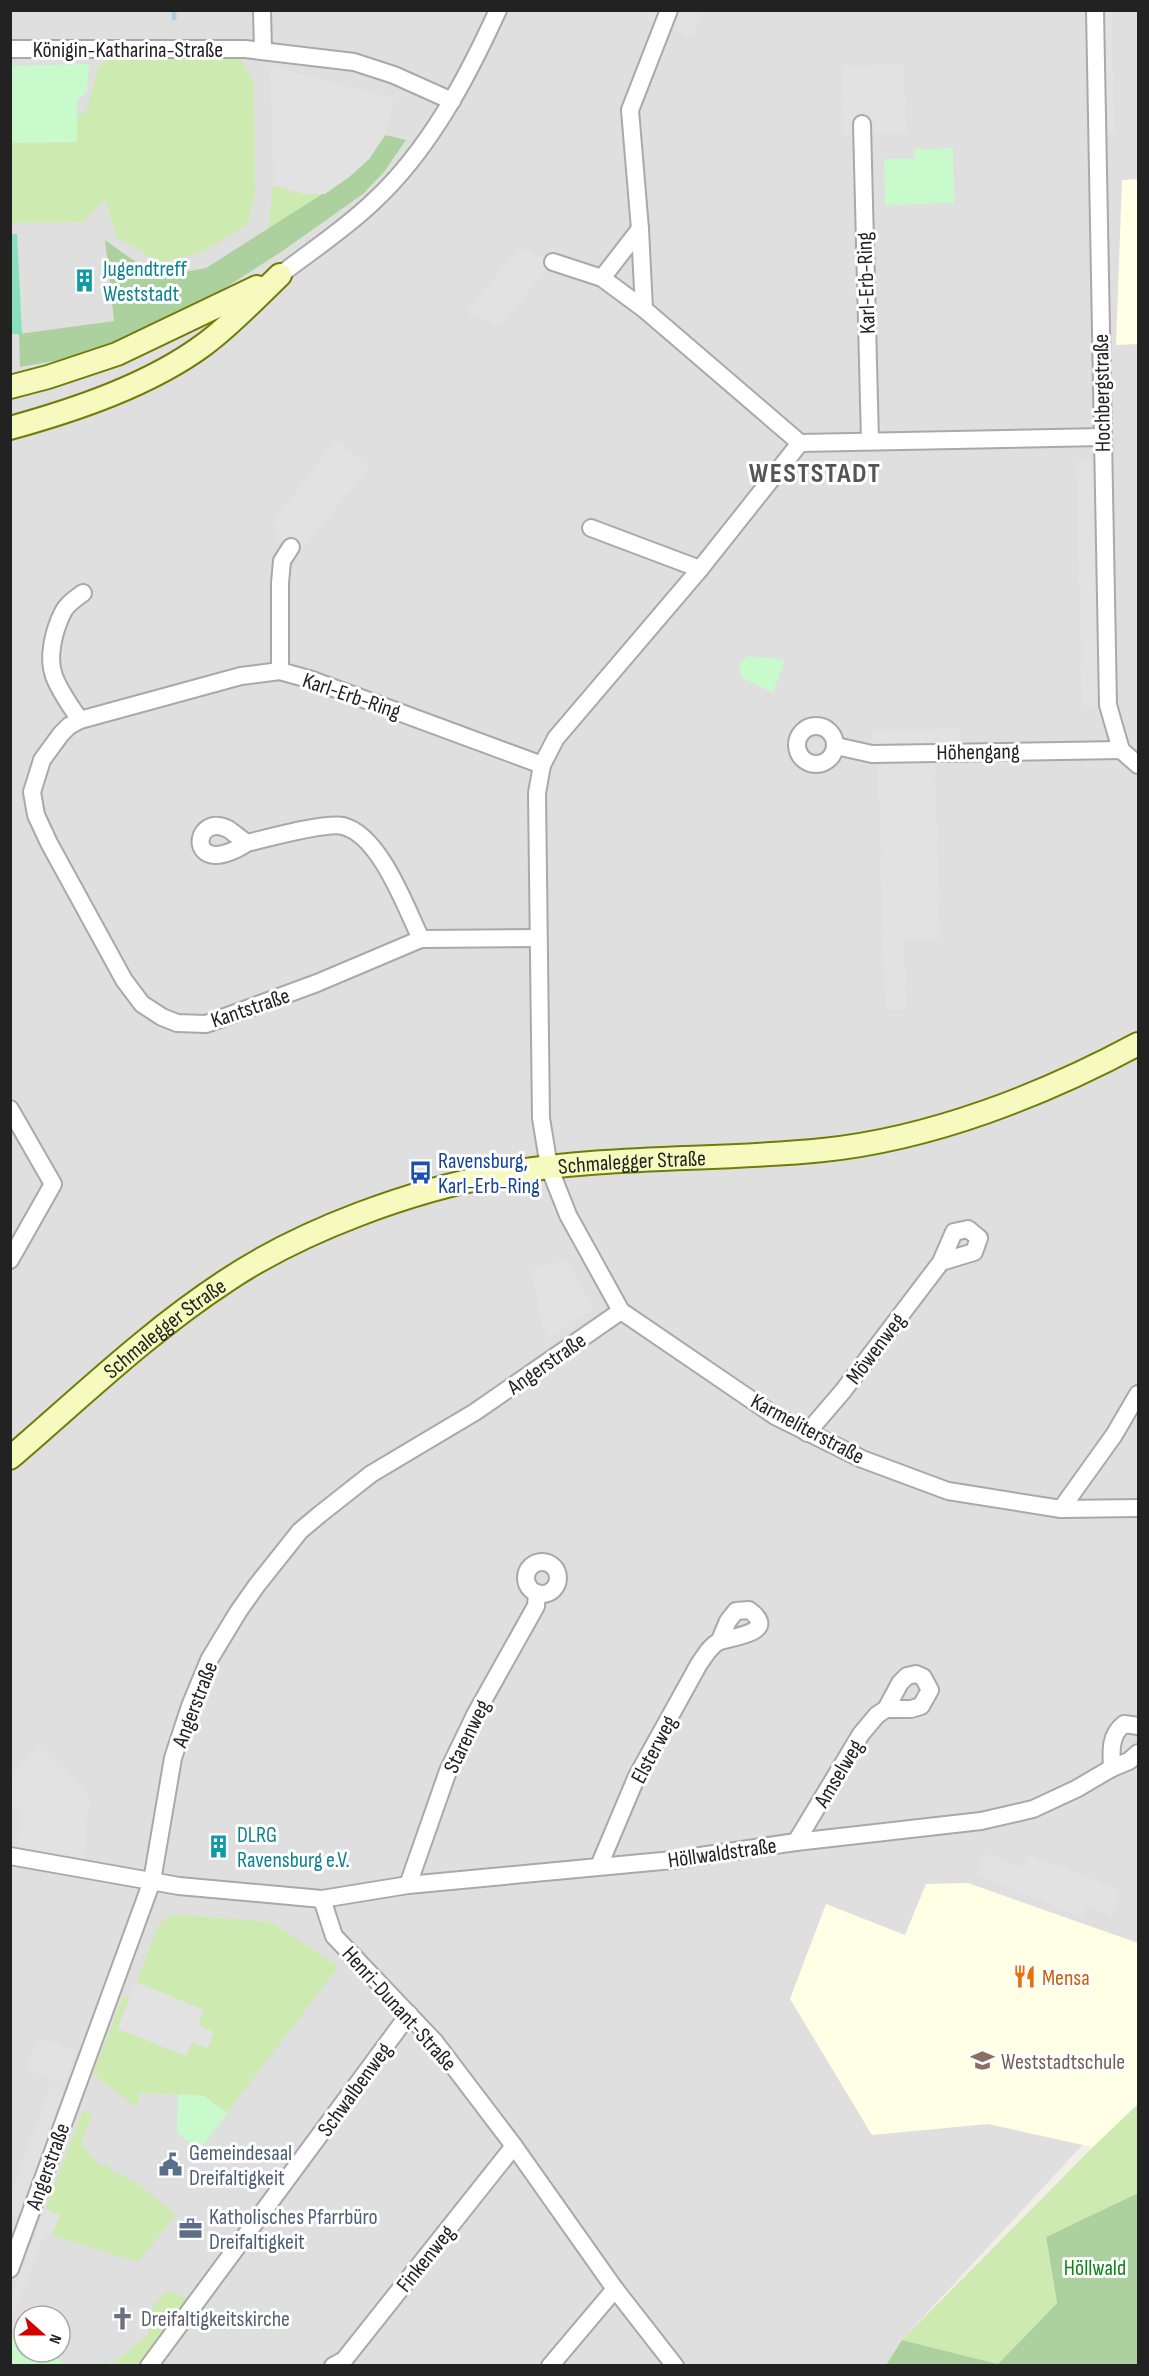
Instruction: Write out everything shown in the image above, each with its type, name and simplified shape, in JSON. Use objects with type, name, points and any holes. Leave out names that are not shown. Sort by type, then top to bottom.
[{"type":"street","points":[[262,10],[263,51]]},
{"type":"street","points":[[10,428],[99,399],[167,367],[205,344],[280,275],[374,201],[412,156],[452,101],[498,10]]},
{"type":"street","points":[[644,309],[630,110],[669,10]]},
{"type":"street","name":"Hochbergstraße","points":[[1095,10],[1108,705],[1121,750]]},
{"type":"street","name":"Königin-Katharina-Straße","points":[[10,49],[245,49],[263,51],[354,62],[394,75],[452,101]]},
{"type":"street","name":"Karl-Erb-Ring","points":[[862,124],[870,441]]},
{"type":"street","points":[[602,278],[640,229]]},
{"type":"street","points":[[553,262],[602,278],[644,309],[800,443],[1102,437]]},
{"type":"street","points":[[10,387],[117,354],[280,275]]},
{"type":"street","points":[[549,1167],[541,1118],[537,793],[542,765],[556,738],[699,569],[800,443]]},
{"type":"street","points":[[591,528],[699,569]]},
{"type":"street","name":"Karl-Erb-Ring","points":[[291,547],[282,561],[280,583],[280,671],[322,684],[542,765]]},
{"type":"street","points":[[80,720],[59,686],[51,665],[53,643],[63,612],[83,593]]},
{"type":"street","name":"Kantstraße","points":[[280,671],[242,675],[80,720],[61,734],[42,760],[32,792],[36,815],[124,980],[142,1004],[162,1017],[177,1023],[206,1024],[317,983],[421,939],[538,938]]},
{"type":"street","name":"Höhengang","points":[[836,746],[872,754],[1121,750]]},
{"type":"street","points":[[1121,750],[1138,765]]},
{"type":"street","points":[[247,843],[316,828],[343,826],[364,839],[385,864],[421,939]]},
{"type":"street","name":"Schmalegger Straße","points":[[10,1458],[175,1318],[227,1280],[257,1262],[335,1225],[430,1192],[501,1174],[549,1167],[825,1150],[904,1136],[955,1122],[1047,1087],[1138,1044]]},
{"type":"street","points":[[10,1109],[52,1184],[10,1260]]},
{"type":"street","name":"Karmeliterstraße","points":[[549,1167],[568,1215],[621,1311],[775,1416],[862,1459],[948,1491],[1061,1509],[1138,1508]]},
{"type":"street","name":"Möwenweg","points":[[807,1433],[843,1391],[941,1262]]},
{"type":"street","name":"Angerstraße","points":[[10,2269],[152,1881],[173,1758],[190,1706],[209,1660],[257,1584],[300,1531],[371,1474],[475,1412],[621,1311]]},
{"type":"street","points":[[1061,1509],[1114,1435],[1138,1394]]},
{"type":"street","name":"Starenweg","points":[[408,1885],[448,1771],[475,1715],[536,1606],[537,1593]]},
{"type":"street","name":"Elsterweg","points":[[599,1866],[637,1776],[699,1664],[711,1647],[720,1640]]},
{"type":"street","name":"Amselweg","points":[[796,1842],[861,1734],[877,1715],[886,1709]]},
{"type":"street","points":[[1112,1768],[1112,1745],[1116,1731],[1124,1724],[1138,1726]]},
{"type":"street","name":"Höllwaldstraße","points":[[322,1899],[408,1885],[673,1860],[796,1842],[981,1821],[1033,1809],[1076,1789],[1138,1754]]},
{"type":"street","points":[[10,1856],[179,1886],[322,1899]]},
{"type":"street","name":"Henri-Dunant-Straße","points":[[322,1899],[334,1936],[435,2042],[514,2146],[615,2289],[675,2366]]},
{"type":"street","name":"Schwalbenweg","points":[[149,2366],[409,2014]]},
{"type":"street","name":"Finkenweg","points":[[333,2366],[344,2360],[514,2146]]},
{"type":"street","points":[[550,2366],[615,2289]]},
{"type":"shaded area","points":[[11,11],[1138,11],[1138,2085],[902,2340],[886,2365],[11,2366]]},
{"type":"shaded area","points":[[649,11],[702,11],[692,37],[646,19]]},
{"type":"shaded area","points":[[1103,11],[1112,11],[1114,132],[1105,132]]},
{"type":"shaded area","points":[[904,65],[906,133],[844,136],[842,66]]},
{"type":"shaded area","points":[[270,66],[395,99],[385,135],[369,159],[325,194],[304,194],[273,185]]},
{"type":"shaded area","points":[[1138,179],[1138,344],[1116,345],[1122,180]]},
{"type":"shaded area","points":[[520,249],[553,262],[499,325],[466,312]]},
{"type":"shaded area","points":[[336,440],[369,467],[301,550],[291,547],[277,539],[275,519]]},
{"type":"shaded area","points":[[1103,460],[1108,705],[1082,706],[1076,461]]},
{"type":"shaded area","points":[[959,729],[960,751],[872,754],[872,731]]},
{"type":"shaded area","points":[[935,762],[940,938],[904,939],[906,1009],[885,1009],[878,764]]},
{"type":"shaded area","points":[[566,1260],[593,1308],[546,1339],[531,1270]]},
{"type":"shaded area","points":[[41,1747],[90,1798],[83,1858],[17,1850],[22,1811],[11,1809],[13,1774]]},
{"type":"shaded area","points":[[986,1853],[1023,1869],[1029,1855],[1121,1890],[1112,1916],[1087,1906],[1081,1917],[977,1875]]},
{"type":"shaded area","name":"Weststadtschule","points":[[968,1883],[1138,1943],[1138,2157],[988,2124],[872,2135],[790,1999],[826,1904],[905,1935],[926,1884]]},
{"type":"shaded area","points":[[136,1982],[204,2010],[198,2025],[214,2032],[208,2048],[192,2042],[186,2056],[118,2028]]},
{"type":"shaded area","points":[[38,2038],[76,2051],[65,2083],[27,2070]]},
{"type":"shaded area","points":[[50,2085],[67,2092],[23,2219],[11,2214],[11,2197]]},
{"type":"shaded area","points":[[45,2209],[60,2215],[52,2235],[45,2233],[17,2304],[12,2304],[12,2318],[11,2299]]},
{"type":"green space","points":[[111,57],[240,59],[254,82],[255,194],[248,224],[201,253],[160,262],[117,238],[105,199],[84,222],[11,223],[10,143],[76,142],[76,117],[86,111],[98,68]]},
{"type":"green space","points":[[89,64],[87,91],[77,101],[77,142],[11,143],[11,66]]},
{"type":"green space","points":[[385,135],[406,140],[384,172],[363,194],[281,252],[217,293],[118,343],[54,361],[20,367],[19,334],[114,321],[105,240],[157,277],[206,268],[349,177],[369,159]]},
{"type":"green space","points":[[953,148],[954,203],[885,205],[884,159],[915,159],[915,149]]},
{"type":"green space","points":[[273,185],[304,194],[325,194],[268,230]]},
{"type":"green space","points":[[11,234],[17,234],[22,334],[11,334]]},
{"type":"green space","points":[[748,656],[785,660],[773,693],[741,677],[739,663]]},
{"type":"green space","points":[[174,1914],[271,1922],[339,1966],[227,2113],[204,2096],[139,2093],[138,2108],[93,2074],[123,1996],[130,1999],[118,2029],[186,2056],[192,2041],[208,2047],[198,2025],[204,2010],[136,1982],[159,1924]]},
{"type":"green space","points":[[178,2094],[204,2096],[227,2113],[200,2150],[177,2133]]},
{"type":"green space","points":[[1138,2104],[1138,2193],[1046,2237],[1057,2303],[998,2364],[902,2340],[1094,2146]]},
{"type":"green space","points":[[83,2111],[92,2115],[81,2144],[90,2153],[89,2155],[102,2167],[105,2164],[116,2174],[119,2172],[132,2182],[134,2180],[176,2215],[138,2262],[52,2235],[60,2215],[45,2209]]},
{"type":"green space","name":"Höllwald","points":[[1138,2193],[1138,2365],[886,2365],[902,2340],[998,2364],[1057,2303],[1046,2237]]},
{"type":"green space","points":[[167,2290],[195,2301],[149,2365],[101,2366],[105,2361],[111,2365],[148,2335],[152,2308]]},
{"type":"green space","points":[[12,2334],[12,2364],[66,2365],[11,2365]]},
{"type":"waterway","points":[[174,10],[174,18]]},
{"type":"place","name":"Jugendtreff Weststadt","points":[[85,281]]},
{"type":"place","name":"Ravensburg, Karl-Erb-Ring","points":[[420,1173]]},
{"type":"place","name":"DLRG Ravensburg e.V.","points":[[219,1847]]},
{"type":"place","name":"Mensa","points":[[1024,1977]]},
{"type":"place","name":"Weststadtschule","points":[[983,2061]]},
{"type":"place","name":"Gemeindesaal Dreifaltigkeit","points":[[171,2165]]},
{"type":"place","name":"Katholisches Pfarrbüro Dreifaltigkeit","points":[[191,2229]]},
{"type":"place","name":"Dreifaltigkeitskirche","points":[[123,2318]]},
{"type":"district","name":"WESTSTADT","points":[[815,472]]}]
